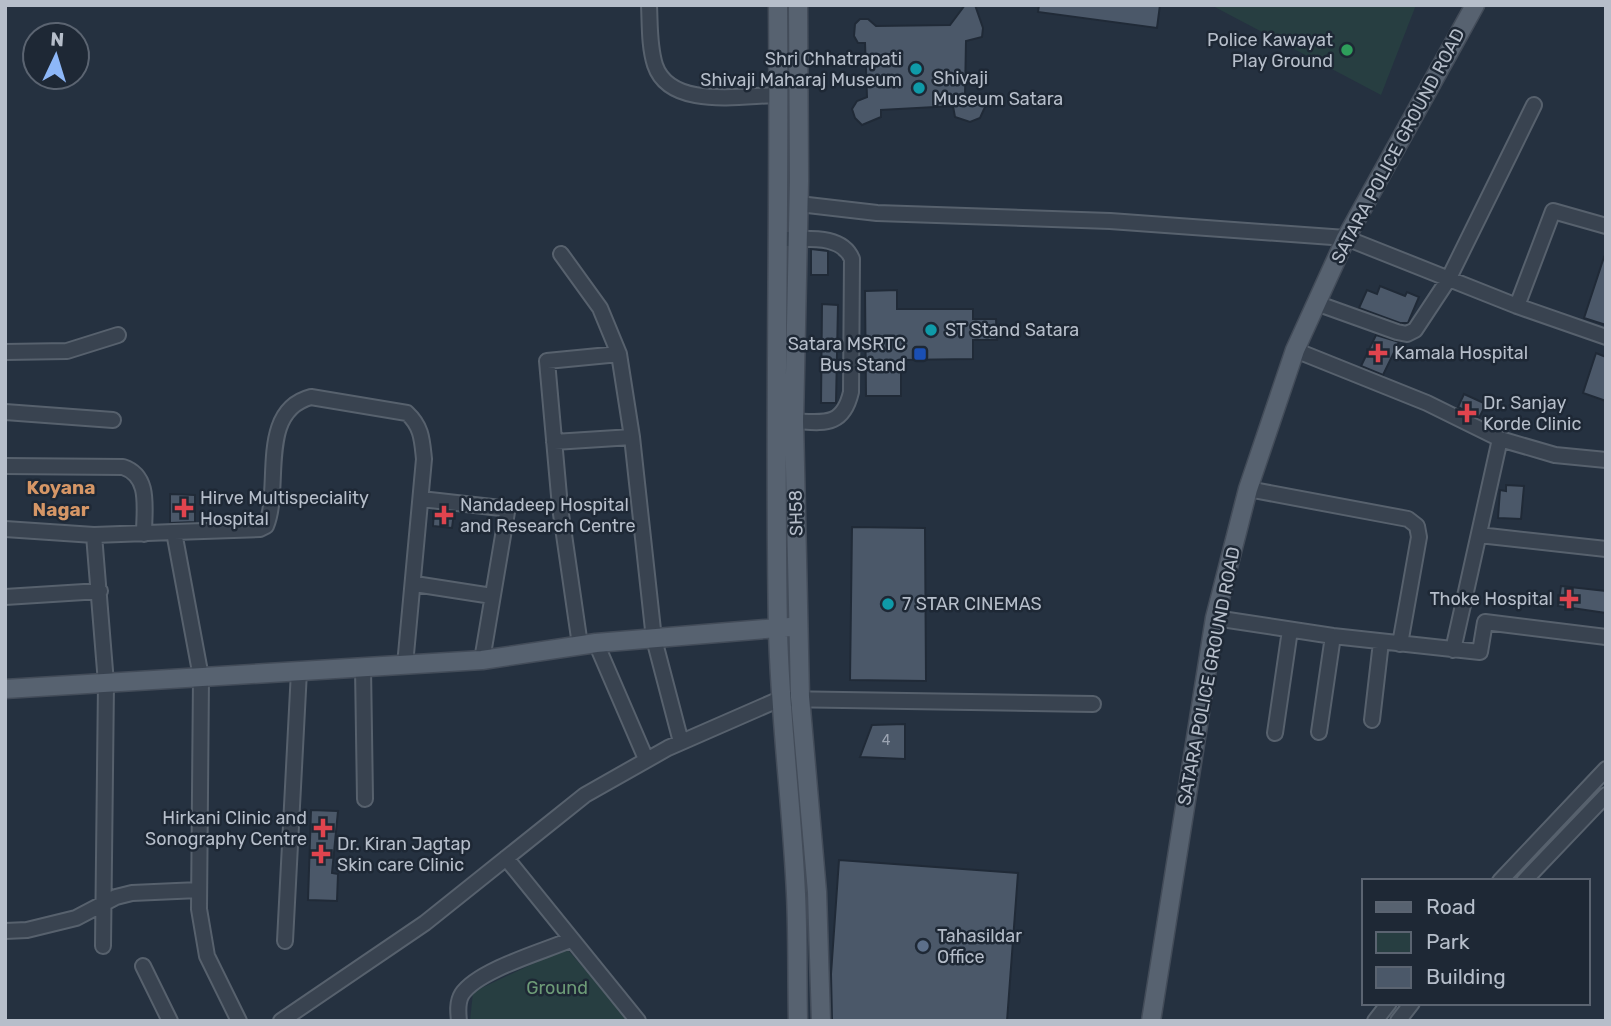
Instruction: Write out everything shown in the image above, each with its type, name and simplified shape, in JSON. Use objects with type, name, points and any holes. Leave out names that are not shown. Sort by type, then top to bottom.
[{"type":"main road","name":"SH58","points":[[778,5],[779,239],[775,421],[778,628],[780,699],[796,893],[798,1021]]},
{"type":"main road","name":"SH58","points":[[798,5],[799,204],[794,421],[800,697],[817,892],[821,1021]]},
{"type":"main road","name":"SATARA POLICE GROUND ROAD","points":[[1151,1021],[1215,618],[1248,489],[1295,350],[1346,238],[1475,5]]},
{"type":"main road","points":[[5,689],[482,660],[588,644],[799,627]]},
{"type":"main road","points":[[797,953],[819,953]]},
{"type":"street","points":[[649,5],[651,48],[656,68],[668,84],[687,94],[779,95]]},
{"type":"street","points":[[1316,303],[1407,334],[1421,324],[1448,280],[1534,104]]},
{"type":"street","points":[[799,204],[877,213],[1110,221],[1346,238],[1448,280],[1606,337]]},
{"type":"street","points":[[1517,306],[1553,211],[1606,226]]},
{"type":"street","points":[[775,421],[824,422],[839,418],[847,407],[850,392],[852,259],[849,252],[835,242],[779,239]]},
{"type":"street","points":[[561,254],[600,308],[619,354],[632,437],[654,639],[681,742]]},
{"type":"street","points":[[5,352],[67,351],[118,335]]},
{"type":"street","points":[[1295,350],[1427,403],[1500,439],[1555,454],[1606,460]]},
{"type":"street","points":[[619,354],[547,361],[554,442],[588,644],[646,759]]},
{"type":"street","points":[[5,529],[94,536],[260,529],[266,526],[278,433],[286,411],[296,401],[311,397],[407,413],[417,423],[422,436],[424,459],[415,584],[405,665]]},
{"type":"street","points":[[5,412],[113,419]]},
{"type":"street","points":[[554,442],[632,437]]},
{"type":"street","points":[[1453,650],[1500,439]]},
{"type":"street","points":[[5,466],[123,467],[135,471],[142,480],[144,534]]},
{"type":"street","points":[[1248,489],[1408,519],[1417,526],[1419,537],[1400,644]]},
{"type":"street","points":[[421,499],[501,508],[507,512],[482,660]]},
{"type":"street","points":[[174,532],[201,677],[199,908],[207,956],[239,1021]]},
{"type":"street","points":[[1479,535],[1606,549]]},
{"type":"street","points":[[94,536],[106,683],[103,946]]},
{"type":"street","points":[[415,584],[492,596]]},
{"type":"street","points":[[5,597],[100,591]]},
{"type":"street","points":[[1215,618],[1333,636],[1480,652],[1485,622],[1606,637]]},
{"type":"street","points":[[1275,733],[1290,630]]},
{"type":"street","points":[[1320,732],[1333,636]]},
{"type":"street","points":[[1372,720],[1381,642]]},
{"type":"street","points":[[363,668],[365,799]]},
{"type":"street","points":[[285,941],[299,671]]},
{"type":"street","points":[[281,1021],[425,923],[585,795],[646,759],[780,699],[800,697],[1093,704]]},
{"type":"street","points":[[1502,879],[1606,769]]},
{"type":"street","points":[[1526,879],[1606,795]]},
{"type":"street","points":[[506,858],[638,1021]]},
{"type":"street","points":[[5,931],[27,930],[76,918],[105,902],[132,893],[200,890]]},
{"type":"street","points":[[459,1021],[457,1007],[462,994],[479,978],[570,940]]},
{"type":"street","points":[[144,966],[170,1021]]},
{"type":"street","points":[[1375,1021],[1388,1005]]},
{"type":"street","points":[[1398,1021],[1410,1005]]},
{"type":"green space","name":"Police Kawayat Play Ground","points":[[1211,5],[1416,5],[1381,95]]},
{"type":"green space","name":"Ground","points":[[566,948],[631,1021],[470,1021],[473,992]]},
{"type":"building","name":"Shri Chhatrapati Shivaji Maharaj Museum","points":[[965,5],[975,5],[983,28],[982,37],[966,41],[965,95],[977,96],[985,107],[980,118],[970,122],[955,117],[953,106],[881,110],[881,117],[862,125],[855,118],[852,109],[857,101],[867,97],[865,43],[858,43],[854,36],[855,24],[860,19],[868,19],[876,26],[950,25]]},
{"type":"building","points":[[1039,5],[1160,5],[1157,28],[1038,12]]},
{"type":"building","points":[[811,249],[828,251],[828,275],[811,275]]},
{"type":"building","points":[[1604,257],[1606,258],[1606,325],[1584,318]]},
{"type":"building","points":[[1380,286],[1405,296],[1407,292],[1419,297],[1408,323],[1400,323],[1359,308],[1367,290],[1377,294]]},
{"type":"building","name":"ST Stand Satara","points":[[897,290],[897,309],[973,309],[973,319],[996,319],[997,340],[973,340],[973,359],[901,360],[901,396],[866,396],[865,291]]},
{"type":"building","points":[[822,304],[838,305],[836,403],[821,403]]},
{"type":"building","points":[[1376,335],[1399,342],[1383,375],[1361,366]]},
{"type":"building","points":[[1596,353],[1606,357],[1606,401],[1583,393]]},
{"type":"building","points":[[1464,394],[1486,404],[1479,418],[1458,407]]},
{"type":"building","points":[[1506,485],[1524,486],[1521,519],[1498,518],[1500,490],[1506,491]]},
{"type":"building","points":[[170,494],[195,495],[195,522],[170,523]]},
{"type":"building","points":[[434,510],[454,512],[452,528],[433,526]]},
{"type":"building","name":"7 STAR CINEMAS","points":[[852,527],[925,528],[926,681],[850,680]]},
{"type":"building","points":[[1561,586],[1606,591],[1606,613],[1558,606]]},
{"type":"building","points":[[905,724],[905,759],[860,757],[872,725]]},
{"type":"building","points":[[311,810],[338,811],[332,873],[338,874],[337,901],[308,900]]},
{"type":"building","name":"Tahasildar Office","points":[[839,860],[1018,873],[1007,1021],[832,1020],[831,974]]},
{"type":"place","name":"Police Kawayat Play Ground","points":[[1347,50]]},
{"type":"place","name":"Shri Chhatrapati Shivaji Maharaj Museum","points":[[916,69]]},
{"type":"place","name":"Shivaji Museum Satara","points":[[919,88]]},
{"type":"place","name":"ST Stand Satara","points":[[931,330]]},
{"type":"place","name":"Kamala Hospital","points":[[1378,353]]},
{"type":"place","name":"Satara MSRTC Bus Stand","points":[[920,354]]},
{"type":"place","name":"Dr. Sanjay Korde Clinic","points":[[1467,413]]},
{"type":"place","name":"Hirve Multispeciality Hospital","points":[[184,508]]},
{"type":"place","name":"Nandadeep Hospital and Research Centre","points":[[444,515]]},
{"type":"place","name":"Thoke Hospital","points":[[1569,599]]},
{"type":"place","name":"7 STAR CINEMAS","points":[[888,604]]},
{"type":"place","name":"Hirkani Clinic and Sonography Centre","points":[[323,828]]},
{"type":"place","name":"Dr. Kiran Jagtap Skin care Clinic","points":[[321,854]]},
{"type":"place","name":"Tahasildar Office","points":[[923,946]]},
{"type":"district","name":"Koyana Nagar","points":[[61,498]]}]
